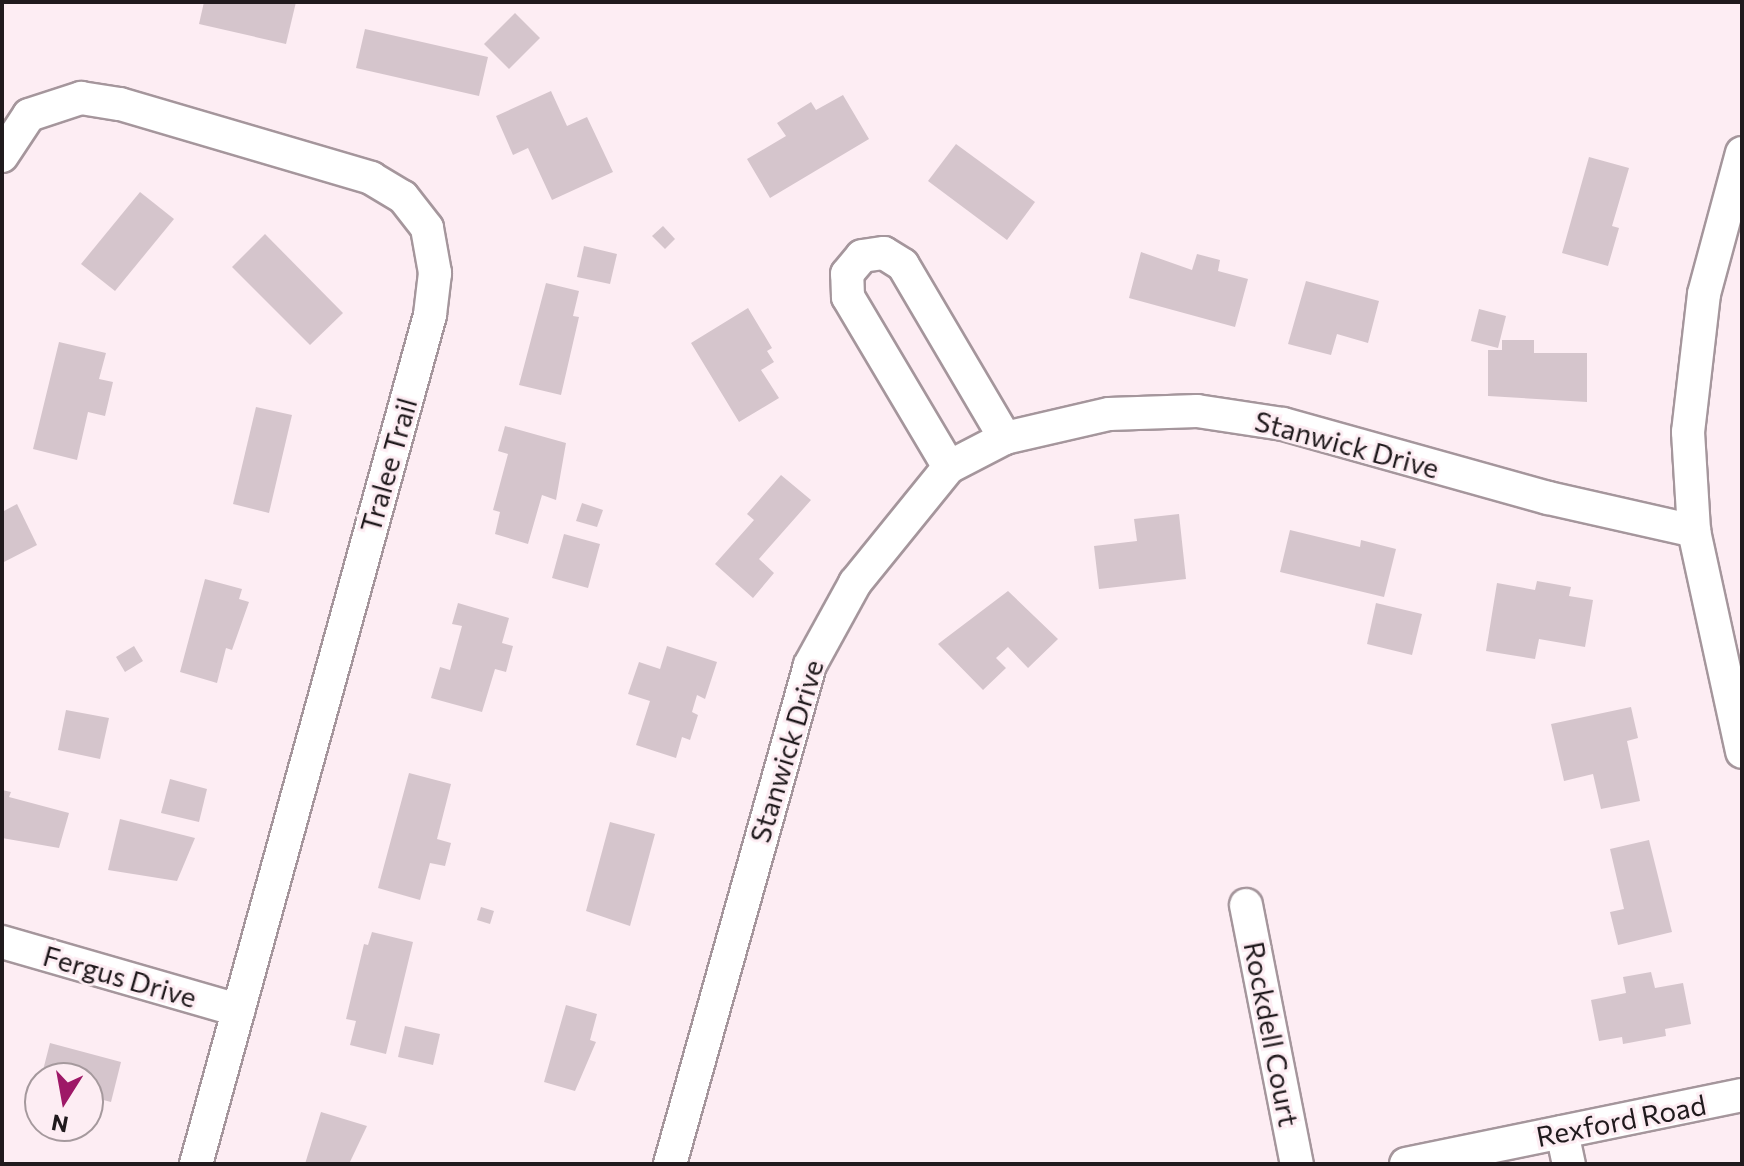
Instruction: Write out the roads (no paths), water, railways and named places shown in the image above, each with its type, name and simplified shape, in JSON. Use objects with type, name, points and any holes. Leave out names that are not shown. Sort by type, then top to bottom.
[{"type":"street","name":"Tralee Trail","points":[[2,156],[29,115],[81,98],[120,104],[371,178],[403,197],[427,228],[435,273],[430,315],[196,1164]]},
{"type":"street","points":[[1742,153],[1697,335],[1688,432],[1694,531],[1742,752]]},
{"type":"street","points":[[949,467],[848,297],[847,274],[862,256],[884,253],[903,265],[1005,438]]},
{"type":"street","name":"Stanwick Drive","points":[[670,1164],[810,665],[855,583],[949,467],[1005,438],[1109,414],[1151,411],[1260,419],[1548,498],[1694,531]]},
{"type":"street","name":"Rockdell Court","points":[[1246,905],[1297,1164]]},
{"type":"street","name":"Fergus Drive","points":[[2,942],[238,1010]]},
{"type":"street","name":"Rexford Road","points":[[1406,1164],[1742,1095]]},
{"type":"street","points":[[1562,1132],[1569,1164]]}]
